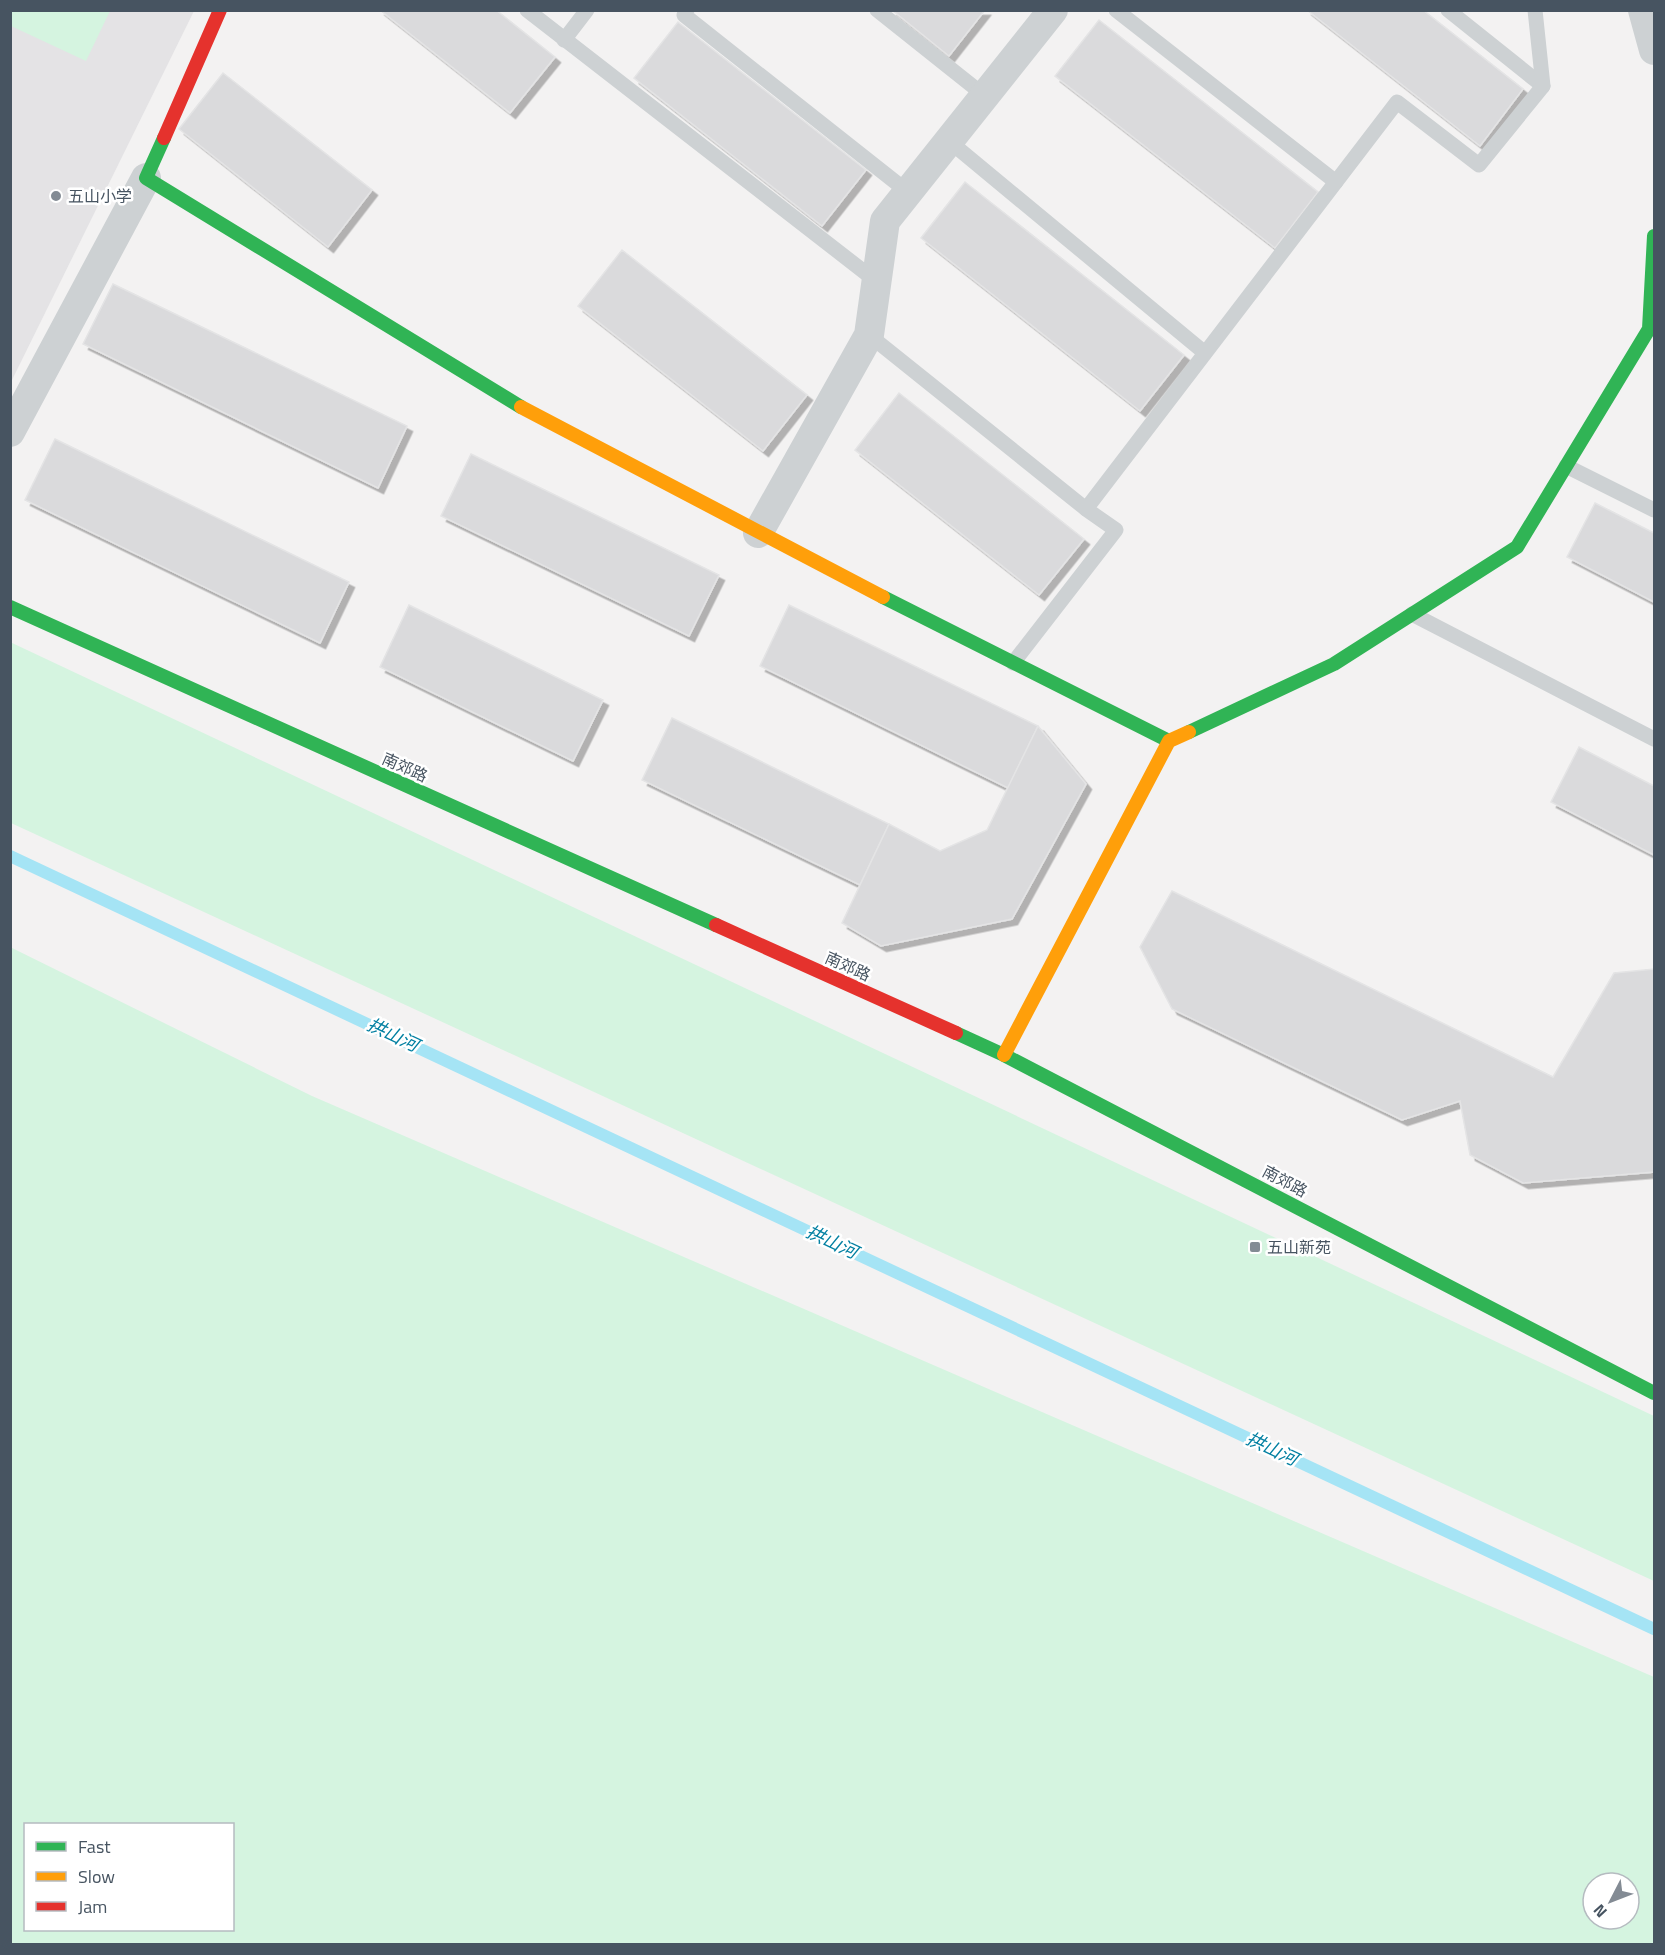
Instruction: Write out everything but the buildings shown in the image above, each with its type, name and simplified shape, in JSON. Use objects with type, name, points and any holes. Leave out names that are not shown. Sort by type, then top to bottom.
[{"type":"street","points":[[10,432],[146,178],[220,10]]},
{"type":"street","points":[[1643,10],[1654,50]]},
{"type":"street","points":[[758,533],[869,335],[885,221],[985,96],[1042,14]]},
{"type":"street","points":[[146,178],[513,403],[828,570],[1169,741]]},
{"type":"street","points":[[1005,1055],[1169,741],[1334,664],[1517,547],[1649,329],[1654,278],[1654,236]]},
{"type":"street","name":"南郊路","points":[[10,607],[1005,1055],[1654,1393]]},
{"type":"lane","points":[[527,10],[876,281]]},
{"type":"lane","points":[[564,40],[587,10]]},
{"type":"lane","points":[[687,10],[684,15],[908,192]]},
{"type":"lane","points":[[877,10],[985,96]]},
{"type":"lane","points":[[1116,10],[1336,182]]},
{"type":"lane","points":[[1448,10],[1543,86]]},
{"type":"lane","points":[[1086,509],[1397,102],[1479,165],[1543,86],[1535,10]]},
{"type":"lane","points":[[948,141],[1205,353]]},
{"type":"lane","points":[[869,335],[1086,509],[1116,530],[1013,663]]},
{"type":"lane","points":[[1566,466],[1654,510]]},
{"type":"lane","points":[[1413,614],[1654,739]]},
{"type":"shaded area","name":"五山小学","points":[[11,11],[194,11],[11,382]]},
{"type":"green space","points":[[11,10],[110,11],[86,61],[11,26]]},
{"type":"green space","points":[[10,642],[1654,1416],[1654,1581],[11,823]]},
{"type":"green space","points":[[10,947],[312,1096],[1654,1677],[1654,1944],[11,1944]]},
{"type":"waterway","name":"拱山河","points":[[10,856],[1654,1629]]},
{"type":"traffic: fast","points":[[164,138],[146,178],[521,407]]},
{"type":"traffic: fast","points":[[1189,732],[1334,664],[1517,547],[1649,329],[1654,236]]},
{"type":"traffic: fast","points":[[883,597],[1169,741]]},
{"type":"traffic: fast","points":[[10,607],[716,925]]},
{"type":"traffic: fast","points":[[956,1033],[1004,1055],[1654,1393]]},
{"type":"traffic: slow","points":[[521,407],[883,597]]},
{"type":"traffic: slow","points":[[1004,1055],[1169,741],[1189,732]]},
{"type":"traffic: jam","points":[[164,138],[220,10]]},
{"type":"traffic: jam","points":[[716,925],[956,1033]]},
{"type":"place","name":"五山小学","points":[[56,196]]},
{"type":"place","name":"五山新苑","points":[[1255,1247]]}]
